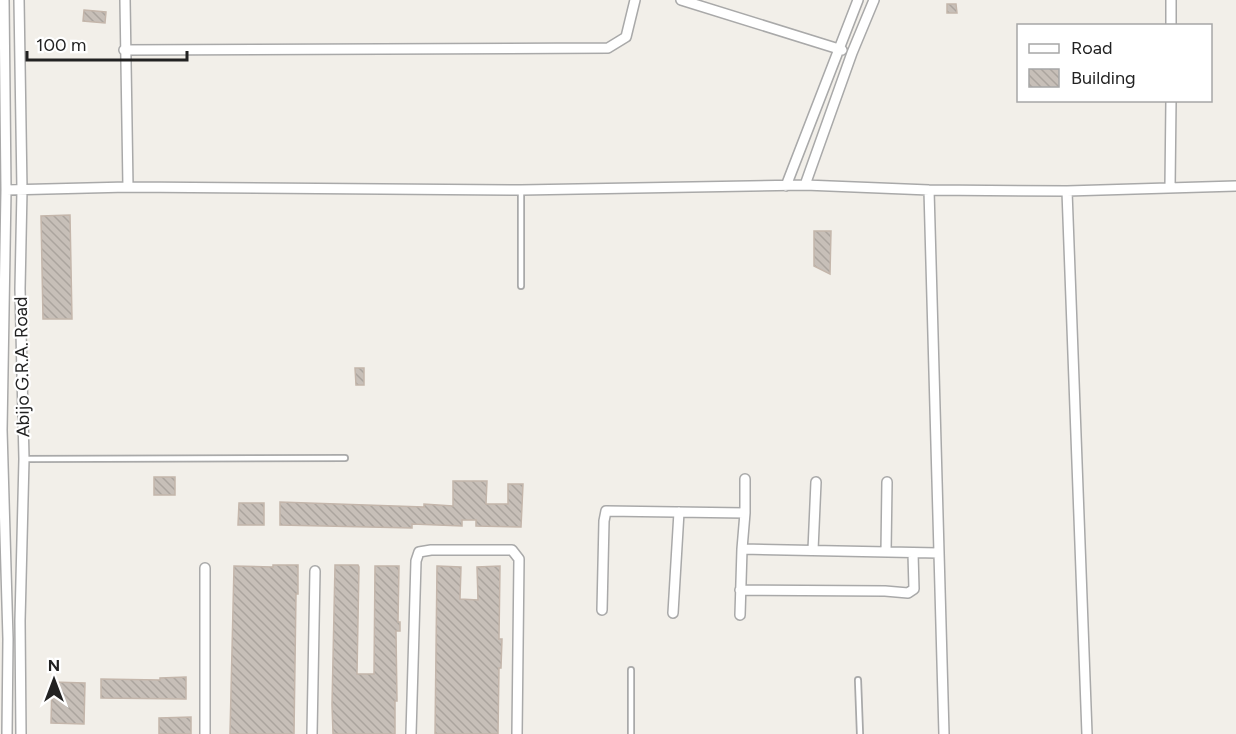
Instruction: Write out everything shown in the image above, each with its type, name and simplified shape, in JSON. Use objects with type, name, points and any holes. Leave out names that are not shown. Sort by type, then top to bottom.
[{"type":"street","name":"Abijo G.R.A. Road","points":[[4,0],[6,190],[2,430],[7,734]]},
{"type":"street","name":"Abijo G.R.A. Road","points":[[19,0],[22,190],[20,289],[24,459],[20,621],[21,734]]},
{"type":"street","points":[[125,0],[124,50],[128,187]]},
{"type":"street","points":[[124,50],[608,48],[626,37],[635,0]]},
{"type":"street","points":[[681,0],[852,53]]},
{"type":"street","points":[[786,186],[858,0]]},
{"type":"street","points":[[805,185],[852,53],[874,0]]},
{"type":"street","points":[[1171,0],[1171,24]]},
{"type":"street","points":[[1170,187],[1171,102]]},
{"type":"street","points":[[6,190],[128,187],[522,190],[805,185],[929,190],[1067,191],[1236,186]]},
{"type":"street","points":[[929,190],[944,734]]},
{"type":"street","points":[[1067,191],[1087,734]]},
{"type":"street","points":[[740,615],[746,479]]},
{"type":"street","points":[[813,550],[816,482]]},
{"type":"street","points":[[886,552],[887,482]]},
{"type":"street","points":[[602,610],[606,511],[746,513]]},
{"type":"street","points":[[673,613],[679,512]]},
{"type":"street","points":[[742,549],[938,554]]},
{"type":"street","points":[[411,734],[416,561],[419,552],[512,550],[519,559],[517,734]]},
{"type":"street","points":[[740,590],[908,593],[914,589],[914,554]]},
{"type":"street","points":[[205,568],[205,734]]},
{"type":"street","points":[[312,734],[315,571]]},
{"type":"lane","points":[[521,286],[522,190]]},
{"type":"lane","points":[[24,459],[345,458]]},
{"type":"lane","points":[[631,670],[631,734]]},
{"type":"lane","points":[[858,680],[860,734]]},
{"type":"building","points":[[947,4],[956,4],[957,13],[947,13]]},
{"type":"building","points":[[84,10],[106,12],[105,23],[83,21]]},
{"type":"building","points":[[70,215],[72,319],[43,319],[41,216]]},
{"type":"building","points":[[814,231],[831,231],[830,274],[814,266]]},
{"type":"building","points":[[355,368],[364,368],[364,385],[356,385]]},
{"type":"building","points":[[154,477],[175,477],[175,495],[154,495]]},
{"type":"building","points":[[453,481],[487,481],[486,504],[508,504],[508,484],[523,484],[521,527],[476,526],[476,520],[462,520],[462,526],[412,524],[412,528],[280,525],[280,502],[453,506]]},
{"type":"building","points":[[239,503],[264,503],[264,525],[238,525]]},
{"type":"building","points":[[273,565],[298,565],[294,734],[230,734],[234,566],[273,567]]},
{"type":"building","points":[[335,565],[358,565],[359,567],[357,674],[374,674],[375,566],[399,566],[398,622],[400,622],[400,631],[396,631],[395,734],[333,734]]},
{"type":"building","points":[[437,566],[461,567],[460,599],[478,600],[477,567],[500,566],[499,639],[502,639],[498,734],[435,734]]},
{"type":"building","points":[[186,677],[186,699],[101,698],[101,679],[160,680],[160,678]]},
{"type":"building","points":[[52,682],[85,683],[84,724],[51,723]]},
{"type":"building","points":[[191,717],[191,734],[159,734],[159,718]]}]
